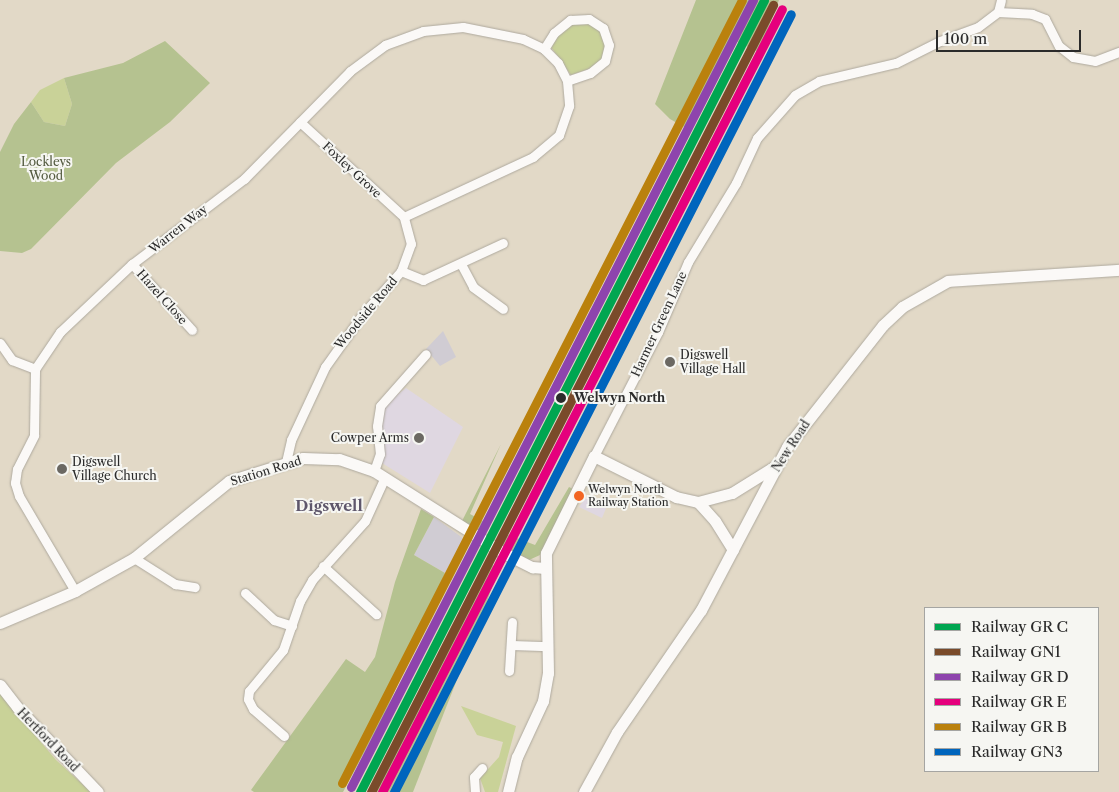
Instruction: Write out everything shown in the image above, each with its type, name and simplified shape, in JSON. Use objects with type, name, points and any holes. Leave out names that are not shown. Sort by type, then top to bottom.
[{"type":"street","points":[[1001,0],[998,12],[1032,14],[1045,19],[1059,46],[1073,57],[1095,61],[1119,52]]},
{"type":"street","name":"Harmer Green Lane","points":[[508,792],[516,757],[543,701],[548,673],[544,568],[546,553],[658,332],[688,262],[736,184],[757,138],[795,95],[819,81],[896,63],[940,41],[978,27],[998,12]]},
{"type":"street","points":[[544,49],[554,33],[570,20],[589,19],[603,28],[609,46],[605,61],[590,73],[568,81]]},
{"type":"street","name":"Warren Way","points":[[35,368],[60,332],[132,264],[244,179],[368,56],[385,45],[422,31],[480,28],[523,39],[544,49],[558,63],[568,81],[569,106],[564,125],[544,150],[404,217]]},
{"type":"street","name":"Foxley Grove","points":[[300,122],[404,217]]},
{"type":"street","name":"Woodside Road","points":[[286,462],[302,414],[324,367],[362,315],[401,271],[411,244],[404,217]]},
{"type":"street","points":[[401,271],[423,280],[503,242]]},
{"type":"street","name":"Hazel Close","points":[[132,264],[192,330]]},
{"type":"street","points":[[460,264],[473,287],[503,309]]},
{"type":"street","name":"New Road","points":[[584,792],[617,732],[701,610],[787,448],[873,336],[902,307],[919,295],[948,281],[980,277],[1119,270]]},
{"type":"street","points":[[0,343],[12,360],[35,368],[34,435],[17,469],[15,483],[18,496],[75,591]]},
{"type":"street","points":[[374,471],[380,454],[377,426],[380,406],[426,354]]},
{"type":"street","points":[[594,456],[676,497],[698,502],[732,493],[778,464]]},
{"type":"street","name":"Station Road","points":[[0,624],[75,591],[134,558],[170,531],[216,488],[229,481],[286,462],[328,458],[374,471],[502,552],[532,567],[544,568]]},
{"type":"street","points":[[284,736],[253,709],[248,695],[250,687],[267,673],[283,650],[300,601],[323,566],[364,521],[386,477]]},
{"type":"street","points":[[698,502],[715,521],[733,550]]},
{"type":"street","points":[[134,558],[175,584],[195,587]]},
{"type":"street","points":[[323,566],[376,614]]},
{"type":"street","points":[[245,593],[274,620],[292,626]]},
{"type":"street","points":[[509,671],[512,622]]},
{"type":"street","points":[[512,645],[548,646]]},
{"type":"street","name":"Hertford Road","points":[[0,685],[22,713],[98,792]]},
{"type":"street","points":[[475,792],[474,776],[482,768]]},
{"type":"shaded area","points":[[443,331],[456,357],[440,366],[426,349]]},
{"type":"shaded area","points":[[406,388],[463,427],[430,493],[382,463],[382,413],[388,402]]},
{"type":"shaded area","points":[[587,496],[607,506],[602,518],[579,507]]},
{"type":"shaded area","points":[[434,517],[464,539],[445,573],[414,555]]},
{"type":"green space","points":[[696,0],[779,0],[759,52],[733,40],[686,128],[670,119],[655,104]]},
{"type":"green space","points":[[588,22],[600,31],[605,45],[602,59],[597,66],[571,75],[551,47],[558,34],[571,23]]},
{"type":"green space","name":"Lockleys Wood","points":[[165,41],[210,83],[170,122],[116,163],[31,249],[22,253],[0,251],[0,152],[14,124],[31,102],[44,122],[65,126],[72,104],[64,78],[123,63]]},
{"type":"green space","points":[[64,78],[72,104],[65,126],[44,122],[31,102],[40,90]]},
{"type":"green space","points":[[501,444],[470,514],[483,521],[477,532],[461,523]]},
{"type":"green space","points":[[569,487],[573,489],[540,555],[529,560],[498,544],[504,533],[535,545]]},
{"type":"green space","points":[[421,509],[434,517],[414,555],[445,573],[385,714],[343,792],[254,792],[251,790],[346,659],[365,672],[375,657],[395,582]]},
{"type":"green space","points":[[488,563],[498,568],[485,608],[413,792],[369,792]]},
{"type":"green space","points":[[0,694],[56,760],[91,792],[0,792]]},
{"type":"green space","points":[[461,706],[516,726],[498,792],[485,792],[480,778],[499,757],[503,742],[477,735]]},
{"type":"transit line","points":[[342,783],[742,0]]},
{"type":"transit line","points":[[351,787],[753,0]]},
{"type":"transit line","points":[[360,792],[764,0]]},
{"type":"transit line","points":[[382,792],[782,9]]},
{"type":"rail line","name":"GN1","points":[[371,792],[773,5]]},
{"type":"rail line","name":"GN3","points":[[394,792],[791,14]]},
{"type":"place","name":"Digswell Village Hall","points":[[670,362]]},
{"type":"place","name":"Welwyn North","points":[[561,398]]},
{"type":"place","name":"Cowper Arms","points":[[419,438]]},
{"type":"place","name":"Digswell Village Church","points":[[62,469]]},
{"type":"place","name":"Welwyn North Railway Station","points":[[579,496]]},
{"type":"district","name":"Digswell","points":[[329,506]]}]
